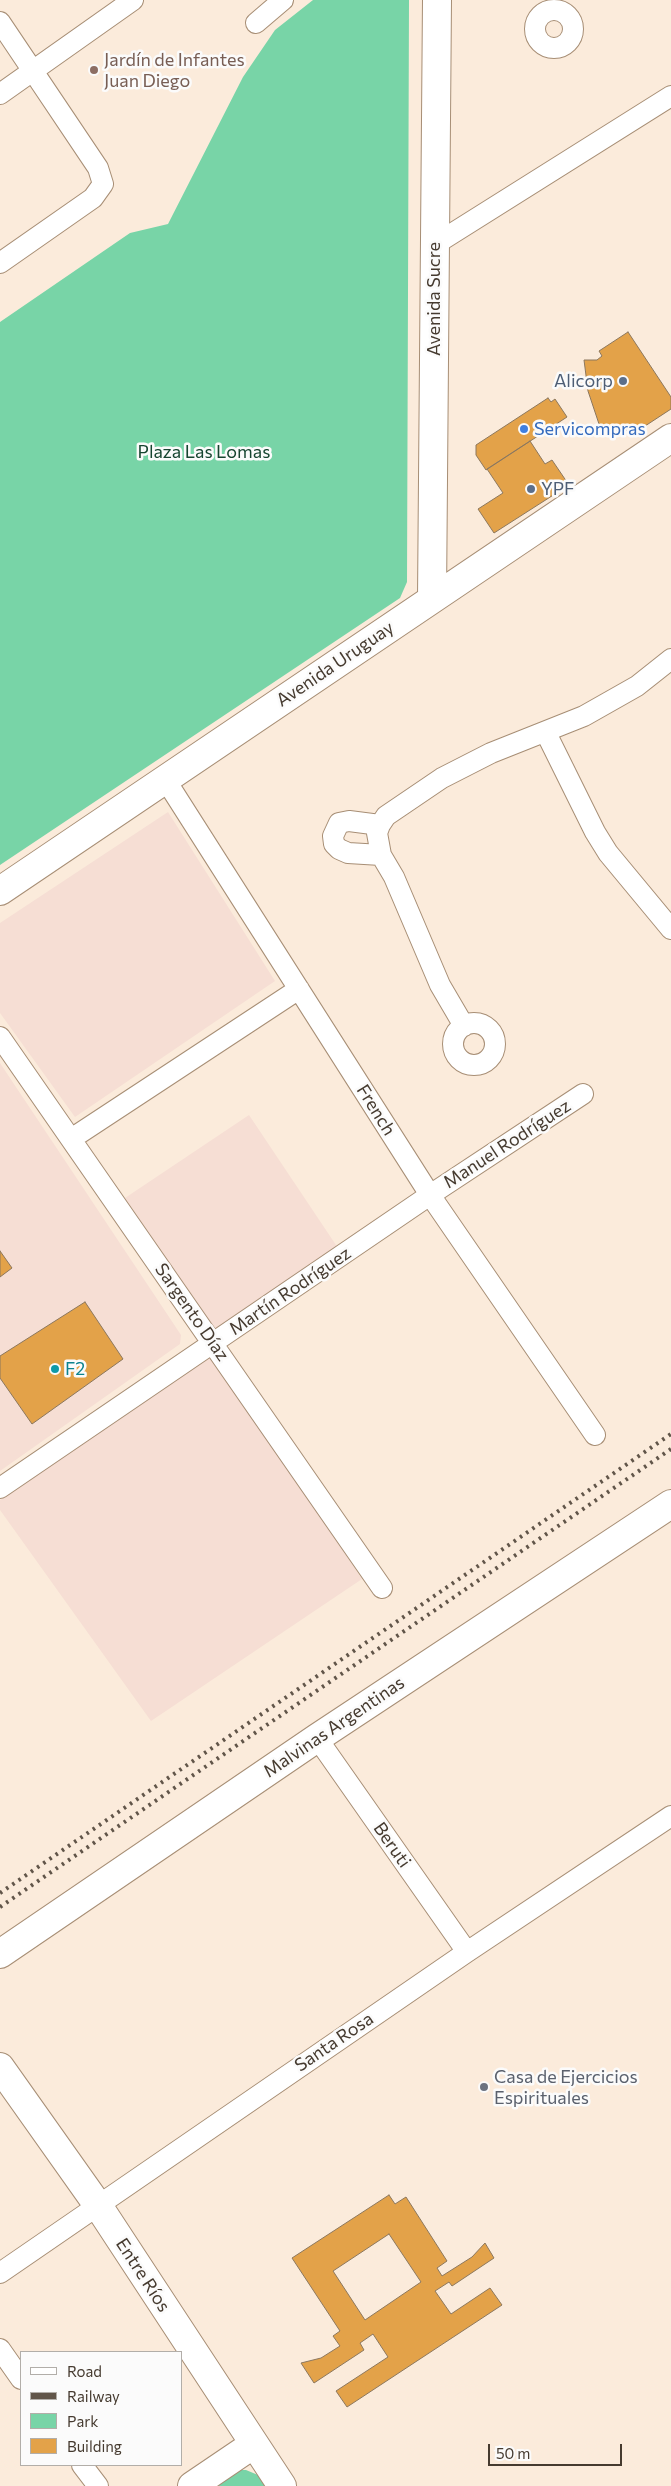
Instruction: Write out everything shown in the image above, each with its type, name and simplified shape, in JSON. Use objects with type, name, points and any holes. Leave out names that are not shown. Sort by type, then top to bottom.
[{"type":"main road","name":"Avenida Sucre","points":[[432,598],[437,0]]},
{"type":"main road","name":"Avenida Uruguay","points":[[0,891],[671,438]]},
{"type":"main road","name":"Malvinas Argentinas","points":[[0,1954],[317,1738],[671,1504]]},
{"type":"main road","name":"Entre Ríos","points":[[0,2067],[97,2204],[282,2486]]},
{"type":"main road","points":[[192,2486],[254,2444]]},
{"type":"street","points":[[0,94],[133,0]]},
{"type":"street","points":[[256,23],[283,0]]},
{"type":"street","points":[[0,22],[98,168],[103,184],[93,198],[0,263]]},
{"type":"street","points":[[434,245],[671,96]]},
{"type":"street","points":[[464,1026],[440,985],[394,877],[381,855],[377,833],[380,825],[386,816],[442,778],[491,753],[546,733],[584,716],[636,686],[671,659]]},
{"type":"street","points":[[546,733],[595,832],[608,853],[671,930]]},
{"type":"street","name":"French","points":[[165,779],[430,1194],[595,1435]]},
{"type":"street","points":[[380,825],[349,821],[340,823],[333,836],[334,844],[338,849],[348,853],[381,855]]},
{"type":"street","points":[[72,1139],[299,988]]},
{"type":"street","name":"Sargento Díaz","points":[[0,1037],[214,1343],[382,1588]]},
{"type":"street","name":"Manuel Rodríguez","points":[[430,1194],[583,1094]]},
{"type":"street","name":"Martín Rodríguez","points":[[0,1488],[430,1194]]},
{"type":"street","name":"Beruti","points":[[317,1738],[466,1952]]},
{"type":"street","name":"Santa Rosa","points":[[0,2273],[97,2204],[466,1952],[671,1816]]},
{"type":"street","points":[[0,2349],[20,2378]]},
{"type":"street","points":[[83,2466],[98,2486]]},
{"type":"shaded area","points":[[168,812],[275,981],[75,1117],[0,1013],[0,923]]},
{"type":"shaded area","points":[[0,1063],[181,1335],[180,1344],[0,1471]]},
{"type":"shaded area","points":[[249,1115],[338,1248],[215,1329],[125,1198]]},
{"type":"shaded area","points":[[211,1354],[362,1579],[151,1721],[0,1510],[0,1500]]},
{"type":"green space","name":"Plaza Las Lomas","points":[[313,0],[409,0],[407,582],[400,598],[0,865],[0,322],[130,233],[168,224],[243,77],[275,30]]},
{"type":"green space","points":[[232,2470],[246,2470],[258,2475],[270,2486],[205,2486]]},
{"type":"building","name":"Alicorp","points":[[628,332],[671,397],[671,409],[639,430],[611,430],[599,424],[588,391],[584,360],[597,360],[602,356],[599,351]]},
{"type":"building","name":"Servicompras","points":[[548,398],[551,402],[555,399],[567,417],[486,470],[476,455],[476,445]]},
{"type":"building","name":"YPF","points":[[530,441],[545,464],[552,460],[569,485],[494,533],[478,509],[503,493],[487,469]]},
{"type":"building","points":[[0,1251],[12,1268],[0,1277]]},
{"type":"building","name":"F2","points":[[85,1302],[123,1359],[32,1424],[0,1378],[0,1356]]},
{"type":"building","points":[[389,2195],[395,2204],[406,2197],[447,2261],[437,2268],[442,2276],[472,2257],[485,2243],[494,2258],[452,2286],[449,2282],[435,2291],[451,2314],[490,2288],[502,2305],[347,2407],[336,2391],[388,2357],[373,2334],[360,2343],[364,2350],[314,2383],[301,2363],[321,2358],[340,2346],[333,2336],[340,2331],[292,2258]],"holes":[[[389,2234],[421,2282],[365,2320],[333,2271]]]},
{"type":"railway","points":[[0,1893],[671,1434]]},
{"type":"railway","points":[[0,1907],[671,1449]]},
{"type":"place","name":"Jardín de Infantes Juan Diego","points":[[94,70]]},
{"type":"place","name":"Alicorp","points":[[623,381]]},
{"type":"place","name":"Servicompras","points":[[524,429]]},
{"type":"place","name":"YPF","points":[[531,489]]},
{"type":"place","name":"F2","points":[[55,1369]]},
{"type":"place","name":"Casa de Ejercicios Espirituales","points":[[484,2087]]}]
